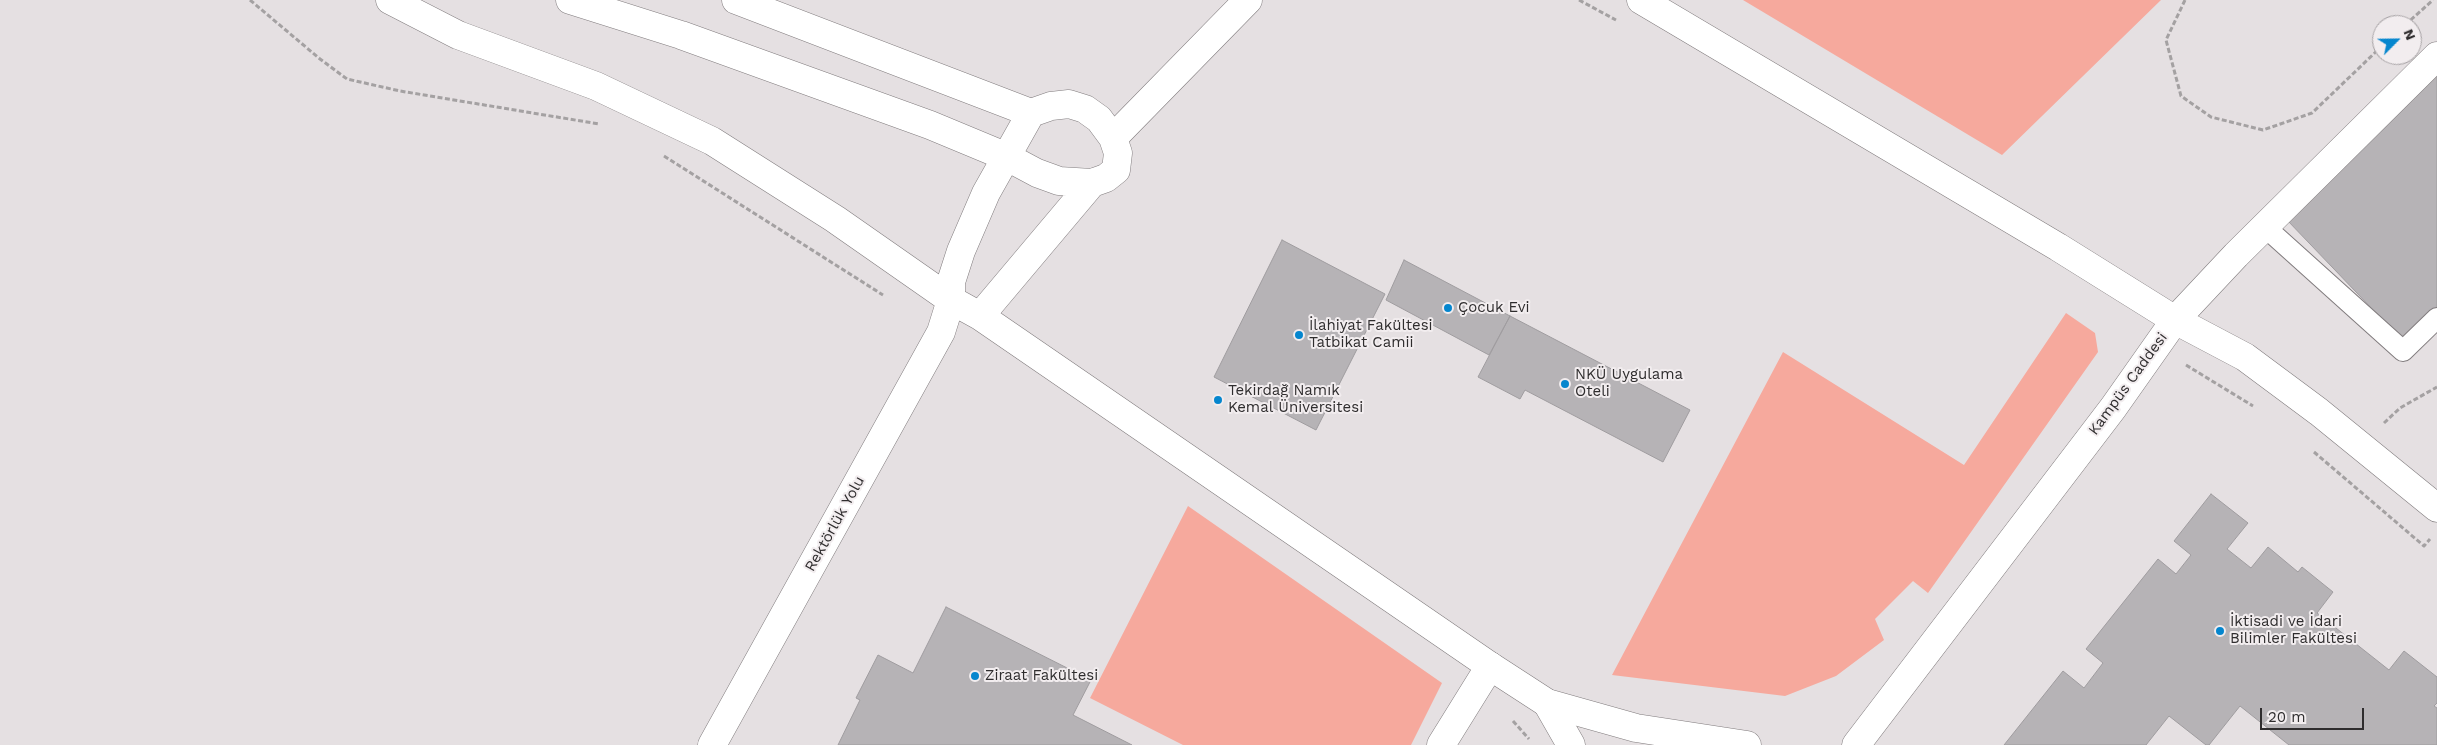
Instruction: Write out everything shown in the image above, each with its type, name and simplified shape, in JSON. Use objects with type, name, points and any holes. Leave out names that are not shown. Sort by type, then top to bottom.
[{"type":"street","points":[[390,0],[458,35],[596,86],[712,141],[836,219],[951,300],[980,316],[1490,666],[1547,703],[1636,728],[1747,745]]},
{"type":"street","points":[[570,0],[681,34],[930,125],[1007,157],[1037,174],[1059,181],[1092,183],[1106,178],[1116,170],[1118,152],[1113,138],[1099,119],[1085,109],[1068,104],[1051,106],[1031,113],[736,0]]},
{"type":"street","points":[[1113,138],[1248,0]]},
{"type":"street","points":[[1641,0],[2058,247],[2175,320],[2245,357],[2319,412],[2437,508]]},
{"type":"street","name":"Kampüs Caddesi","points":[[1856,745],[2113,408],[2175,320],[2264,226],[2437,56]]},
{"type":"street","points":[[1007,157],[1031,113]]},
{"type":"street","name":"Rektörlük Yolu","points":[[712,745],[941,332],[951,300],[951,282],[961,251],[986,194],[1007,157]]},
{"type":"street","points":[[980,316],[1092,183]]},
{"type":"street","points":[[1441,745],[1490,666]]},
{"type":"street","points":[[1547,703],[1571,745]]},
{"type":"lane","points":[[2264,226],[2403,351],[2437,318]]},
{"type":"path","points":[[250,0],[320,59],[347,79],[400,91],[609,126]]},
{"type":"path","points":[[1579,0],[1619,22]]},
{"type":"path","points":[[2185,0],[2166,40],[2181,96],[2211,117],[2263,130],[2312,113],[2372,56]]},
{"type":"path","points":[[2416,15],[2433,0]]},
{"type":"path","points":[[660,154],[884,296]]},
{"type":"path","points":[[2156,346],[2256,408]]},
{"type":"path","points":[[2361,447],[2400,408],[2437,387]]},
{"type":"path","points":[[2310,449],[2424,546],[2433,535]]},
{"type":"path","points":[[1475,690],[1508,716],[1534,745]]},
{"type":"shaded area","points":[[1743,0],[2161,0],[2002,155]]},
{"type":"shaded area","points":[[2066,313],[2095,333],[2098,352],[1928,593],[1913,581],[1875,619],[1884,640],[1836,676],[1785,696],[1612,675],[1783,352],[1964,465]]},
{"type":"shaded area","points":[[1188,506],[1442,683],[1411,745],[1183,745],[1090,698]]},
{"type":"building","points":[[2437,76],[2437,310],[2402,340],[2287,220]]},
{"type":"building","name":"İlahiyat Fakültesi Tatbikat Camii","points":[[1282,240],[1385,294],[1316,430],[1214,377]]},
{"type":"building","name":"Çocuk Evi","points":[[1404,260],[1510,316],[1489,355],[1386,300]]},
{"type":"building","name":"NKÜ Uygulama Oteli","points":[[1510,316],[1690,410],[1663,462],[1525,390],[1520,399],[1478,377]]},
{"type":"building","name":"İktisadi ve İdari Bilimler Fakültesi","points":[[2211,494],[2248,523],[2227,549],[2251,568],[2268,547],[2298,572],[2302,567],[2333,592],[2317,613],[2389,670],[2404,651],[2437,677],[2437,703],[2434,706],[2437,708],[2437,745],[2289,745],[2240,706],[2209,745],[2206,745],[2169,716],[2146,745],[2004,745],[2063,671],[2084,688],[2103,663],[2086,649],[2158,559],[2176,574],[2191,555],[2174,541]]},
{"type":"building","name":"Ziraat Fakültesi","points":[[946,607],[1091,680],[1073,715],[1132,745],[838,745],[860,700],[856,698],[878,655],[913,673]]},
{"type":"place","name":"Çocuk Evi","points":[[1448,308]]},
{"type":"place","name":"İlahiyat Fakültesi Tatbikat Camii","points":[[1299,335]]},
{"type":"place","name":"NKÜ Uygulama Oteli","points":[[1565,384]]},
{"type":"place","name":"Tekirdağ Namık Kemal Üniversitesi","points":[[1218,400]]},
{"type":"place","name":"İktisadi ve İdari Bilimler Fakültesi","points":[[2220,631]]},
{"type":"place","name":"Ziraat Fakültesi","points":[[975,676]]}]
